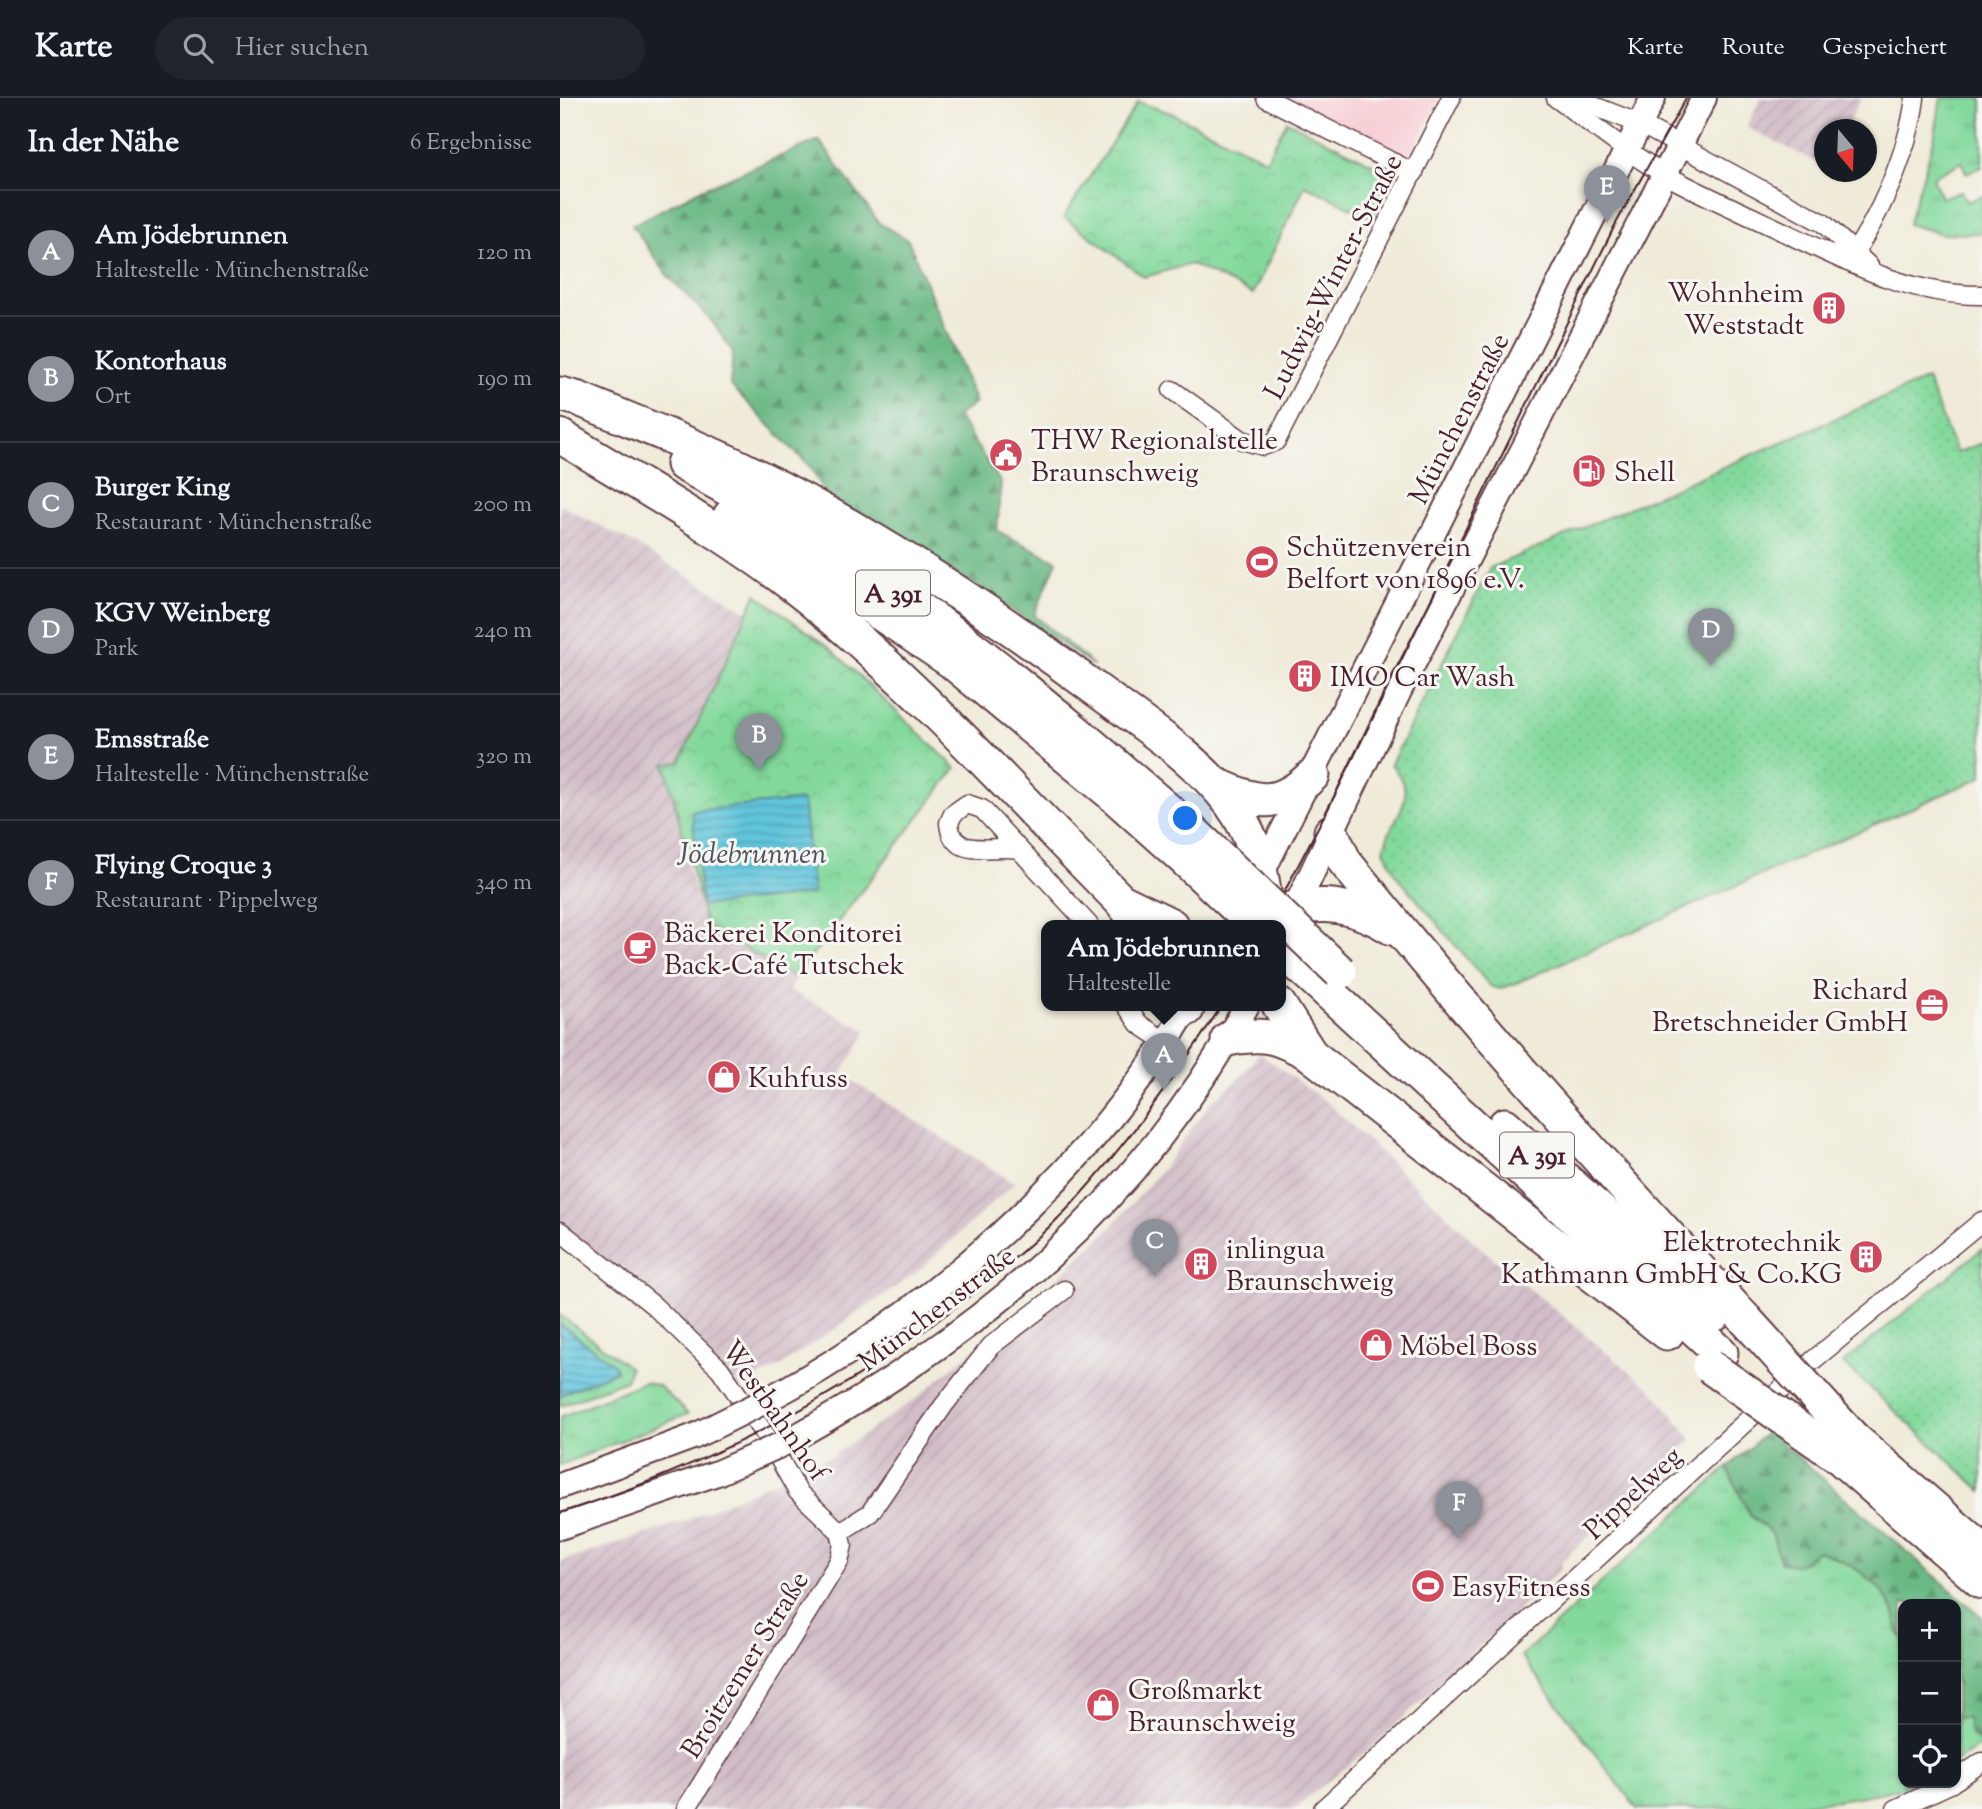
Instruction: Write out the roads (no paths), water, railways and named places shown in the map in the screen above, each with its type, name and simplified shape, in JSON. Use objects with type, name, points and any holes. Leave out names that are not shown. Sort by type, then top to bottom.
[{"type":"highway","points":[[560,394],[579,399],[734,465],[924,569],[1159,736],[1215,784],[1249,833],[1262,873],[1262,920]]},
{"type":"highway","name":"A 391","points":[[560,403],[755,503],[960,638],[1072,728],[1259,920]]},
{"type":"highway","name":"A 391","points":[[560,429],[729,515],[809,564],[940,653],[1112,794],[1187,844],[1268,920]]},
{"type":"highway","points":[[560,436],[701,519],[822,608],[925,699],[1119,899],[1136,920]]},
{"type":"highway","points":[[1215,784],[1239,795],[1269,801],[1287,796],[1313,775]]},
{"type":"highway","points":[[1331,832],[1345,862],[1600,1163],[1728,1343],[1846,1447],[1982,1550]]},
{"type":"highway","points":[[1119,899],[1158,920]]},
{"type":"highway","points":[[1273,920],[1327,905],[1366,911],[1406,936]]},
{"type":"highway","name":"A 391","points":[[1286,937],[1728,1343]]},
{"type":"highway","name":"A 391","points":[[1286,952],[1334,982]]},
{"type":"highway","points":[[1283,1011],[1310,1054]]},
{"type":"highway","points":[[1228,1039],[1257,1034],[1280,1037],[1310,1054],[1728,1343],[1846,1447],[1982,1582]]},
{"type":"main road","name":"Münchenstraße","points":[[1262,873],[1653,98]]},
{"type":"main road","points":[[1264,920],[1331,832],[1530,433],[1704,98]]},
{"type":"main road","name":"Münchenstraße","points":[[560,1486],[695,1436],[763,1402],[893,1321],[971,1258],[1076,1156],[1166,1042],[1184,1011]]},
{"type":"main road","name":"Münchenstraße","points":[[560,1527],[717,1473],[787,1442],[914,1366],[1043,1265],[1148,1154],[1228,1039],[1244,1011]]},
{"type":"street","points":[[1266,98],[1414,173]]},
{"type":"street","name":"Ludwig-Winter-Straße","points":[[1171,390],[1242,440],[1263,446],[1276,441],[1451,98]]},
{"type":"street","points":[[1556,98],[1626,150],[1666,175],[1851,257],[1877,273],[1923,289],[1982,295]]},
{"type":"street","points":[[1573,98],[1640,124],[1823,223],[1851,257]]},
{"type":"street","points":[[1851,257],[1897,169],[1905,148],[1915,98]]},
{"type":"street","points":[[1018,849],[1084,920]]},
{"type":"street","points":[[1130,1011],[1139,1024],[1166,1042]]},
{"type":"street","name":"Pippelweg","points":[[1323,1809],[1811,1362],[1982,1222]]},
{"type":"street","name":"Westbahnhof","points":[[560,1231],[612,1270],[702,1349],[737,1391],[797,1492],[841,1539]]},
{"type":"street","points":[[841,1539],[870,1513],[944,1405],[991,1346],[1064,1290]]},
{"type":"street","name":"Broitzemer Straße","points":[[686,1809],[839,1561],[841,1539]]},
{"type":"street","points":[[1961,1777],[1982,1762]]},
{"type":"street","points":[[1896,1809],[1941,1788]]},
{"type":"water","name":"Jödebrunnen","points":[[803,800],[813,894],[702,906],[692,811]]},
{"type":"water","points":[[560,1324],[614,1365],[616,1371],[560,1395]]},
{"type":"tram line","points":[[1270,920],[1338,789],[1614,227],[1686,98]]},
{"type":"tram line","points":[[560,1513],[617,1494],[727,1448],[831,1392],[930,1326],[978,1289],[1050,1227],[1072,1204],[1151,1108],[1218,1011]]},
{"type":"place","name":"Emsstraße","points":[[1607,223]]},
{"type":"place","name":"Wohnheim Weststadt","points":[[1829,308]]},
{"type":"place","name":"THW Regionalstelle Braunschweig","points":[[1006,455]]},
{"type":"place","name":"Shell","points":[[1589,471]]},
{"type":"place","name":"Schützenverein Belfort von 1896 e.V.","points":[[1262,562]]},
{"type":"place","name":"KGV Weinberg","points":[[1711,666]]},
{"type":"place","name":"IMO Car Wash","points":[[1305,676]]},
{"type":"place","name":"Kontorhaus","points":[[759,771]]},
{"type":"place","name":"Bäckerei Konditorei Back-Café Tutschek","points":[[640,948]]},
{"type":"place","name":"Richard Bretschneider GmbH","points":[[1932,1005]]},
{"type":"place","name":"Kuhfuss","points":[[724,1077]]},
{"type":"place","name":"Am Jödebrunnen","points":[[1164,1091]]},
{"type":"place","name":"Elektrotechnik Kathmann GmbH & Co.KG","points":[[1866,1257]]},
{"type":"place","name":"inlingua Braunschweig","points":[[1201,1264]]},
{"type":"place","name":"Burger King","points":[[1155,1277]]},
{"type":"place","name":"Möbel Boss","points":[[1376,1345]]},
{"type":"place","name":"Flying Croque 3","points":[[1459,1539]]},
{"type":"place","name":"EasyFitness","points":[[1428,1586]]},
{"type":"place","name":"Großmarkt Braunschweig","points":[[1103,1705]]}]
